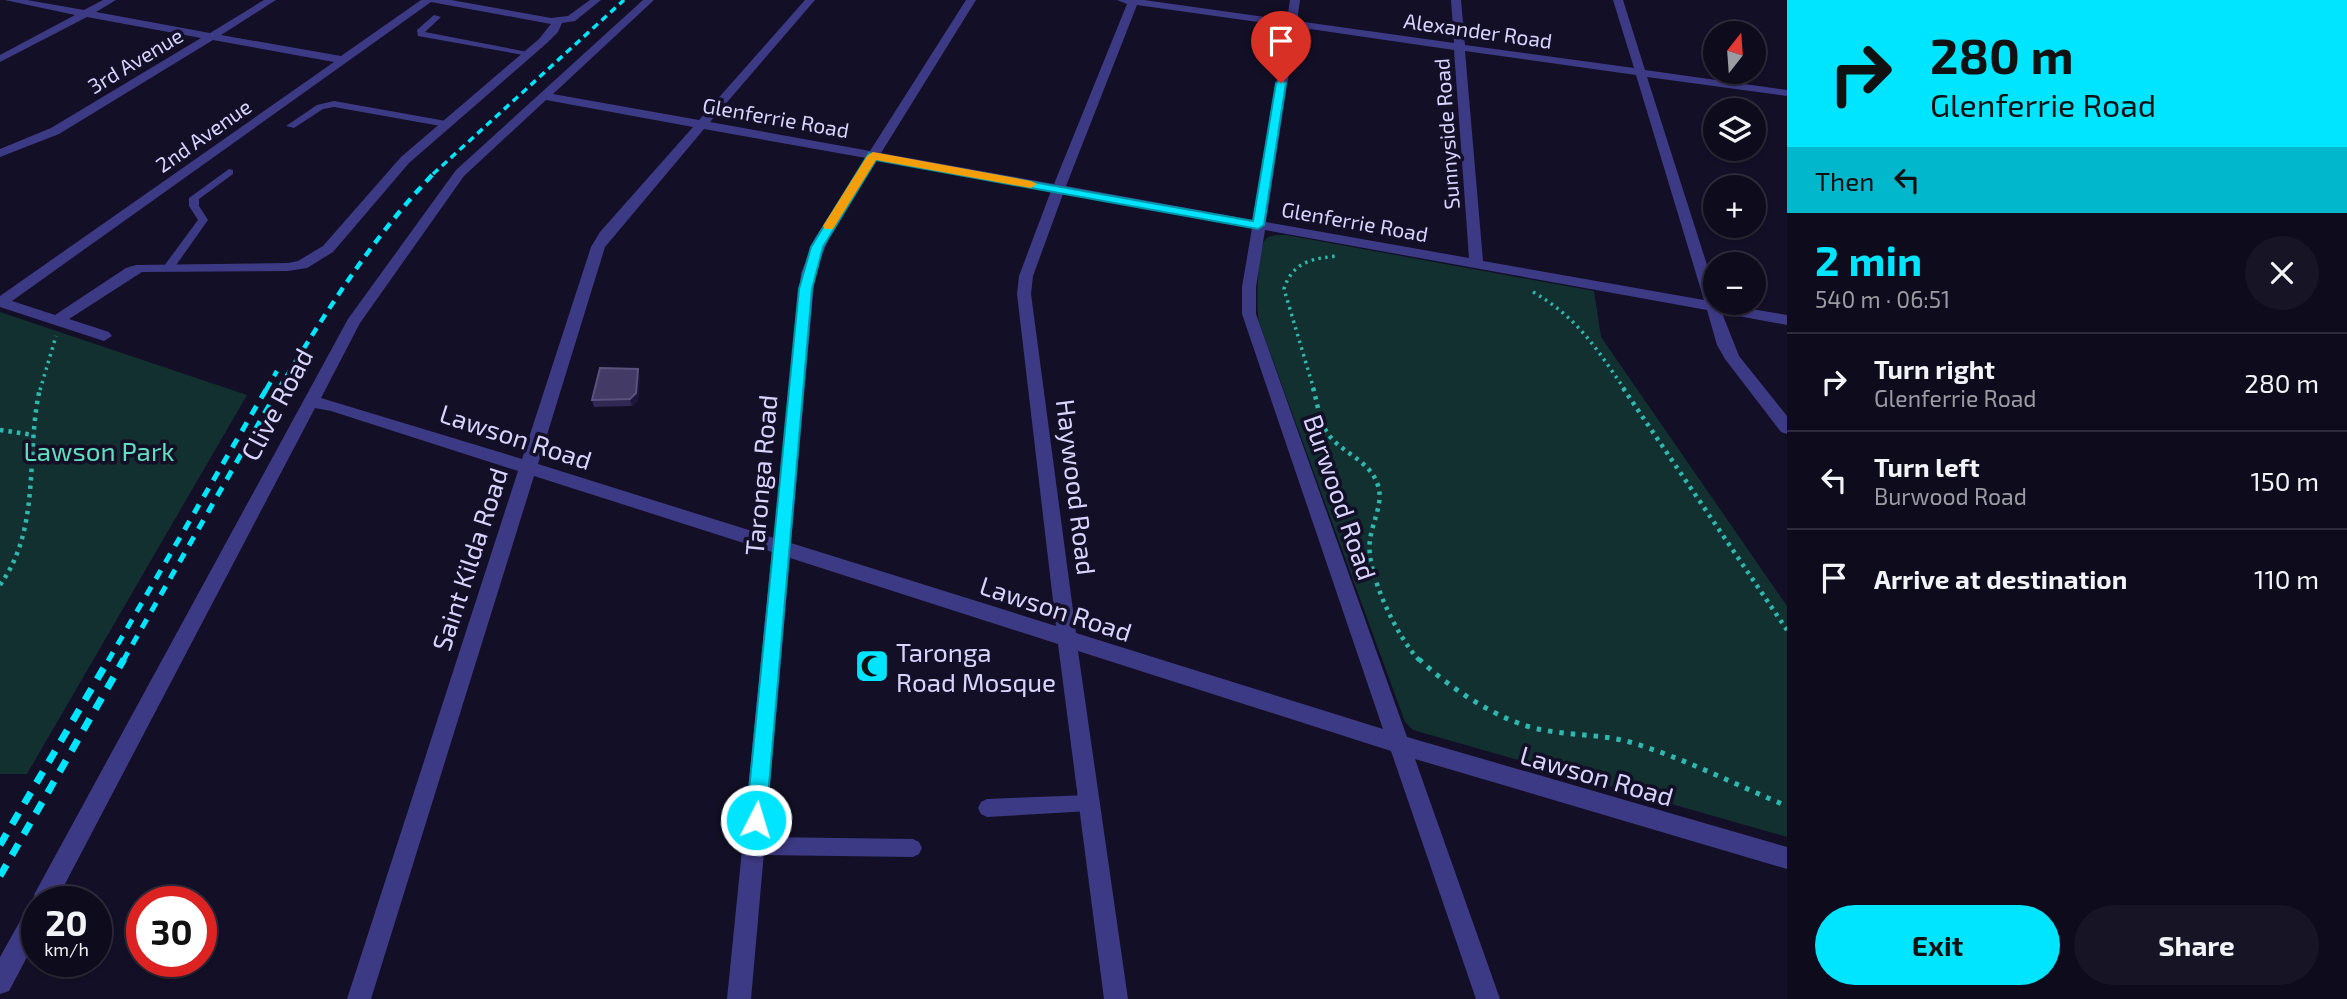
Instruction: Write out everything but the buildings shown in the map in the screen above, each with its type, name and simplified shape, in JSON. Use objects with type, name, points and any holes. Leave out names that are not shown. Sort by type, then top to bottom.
[{"type":"street","points":[[10,0],[343,60]]},
{"type":"street","points":[[0,59],[111,0]]},
{"type":"street","name":"3rd Avenue","points":[[0,165],[271,0]]},
{"type":"street","name":"2nd Avenue","points":[[1,302],[428,0]]},
{"type":"street","points":[[434,0],[557,21],[578,15],[596,0]]},
{"type":"street","name":"Clive Road","points":[[51,886],[353,322],[452,182],[649,0]]},
{"type":"street","name":"Saint Kilda Road","points":[[359,999],[601,241],[810,0]]},
{"type":"street","name":"Taronga Road","points":[[739,999],[808,273],[822,238],[971,0]]},
{"type":"street","name":"Burwood Road","points":[[1295,0],[1248,295],[1251,325],[1488,999]]},
{"type":"street","name":"Sunnyside Road","points":[[1456,0],[1476,264]]},
{"type":"street","points":[[1618,0],[1703,278]]},
{"type":"street","name":"Alexander Road","points":[[1129,1],[1787,93]]},
{"type":"street","name":"Haywood Road","points":[[1116,999],[1024,293],[1029,268],[1129,1]]},
{"type":"street","points":[[61,322],[131,271],[141,268],[288,267],[316,258],[328,249],[395,171],[554,30],[557,21]]},
{"type":"street","name":"Glenferrie Road","points":[[543,96],[1703,305]]},
{"type":"street","name":"3rd Avenue","points":[[0,153],[55,131]]},
{"type":"street","points":[[1,302],[104,335]]},
{"type":"street","points":[[1715,315],[1732,359],[1787,428]]},
{"type":"street","name":"Glenferrie Road","points":[[1758,315],[1787,320]]},
{"type":"street","name":"Lawson Road","points":[[311,402],[332,405],[1397,744],[1785,860]]},
{"type":"street","points":[[0,982],[21,943]]},
{"type":"lane","points":[[437,17],[423,28],[421,34],[528,53]]},
{"type":"lane","points":[[291,126],[320,107],[334,104],[446,124]]},
{"type":"lane","points":[[170,266],[203,219],[194,206],[194,198],[229,172]]},
{"type":"lane","points":[[988,808],[1090,803]]},
{"type":"lane","points":[[754,846],[913,848]]},
{"type":"path","points":[[1349,257],[1306,260],[1290,273],[1284,289],[1325,429],[1331,438],[1371,472],[1377,482],[1378,493],[1369,550],[1399,636],[1409,651],[1427,668],[1462,691],[1521,723],[1543,730],[1615,738],[1674,758],[1787,806]]},
{"type":"path","points":[[1525,290],[1556,305],[1586,333],[1787,629]]},
{"type":"path","points":[[0,584],[19,551],[44,376],[61,322]]},
{"type":"path","points":[[0,430],[34,435]]},
{"type":"green space","points":[[1286,235],[1594,291],[1601,337],[1787,606],[1787,837],[1413,730],[1405,722],[1259,322],[1258,280],[1262,246],[1269,237]]},
{"type":"green space","name":"Lawson Park","points":[[0,312],[247,395],[27,774],[0,774]]},
{"type":"railway","points":[[434,173],[624,0]]},
{"type":"railway","points":[[278,390],[332,304],[370,250],[434,173]]},
{"type":"railway","points":[[266,390],[277,371]]},
{"type":"railway","points":[[108,661],[267,388]]},
{"type":"railway","points":[[123,661],[279,388]]},
{"type":"railway","points":[[0,845],[109,659]]},
{"type":"railway","points":[[0,876],[124,659]]},
{"type":"slow traffic","points":[[829,226],[873,156],[1031,184]]},
{"type":"place","name":"Taronga Road Mosque","points":[[872,666]]},
{"type":"route","points":[[756,820],[805,289],[817,247],[873,156],[1258,225],[1281,83]]}]
